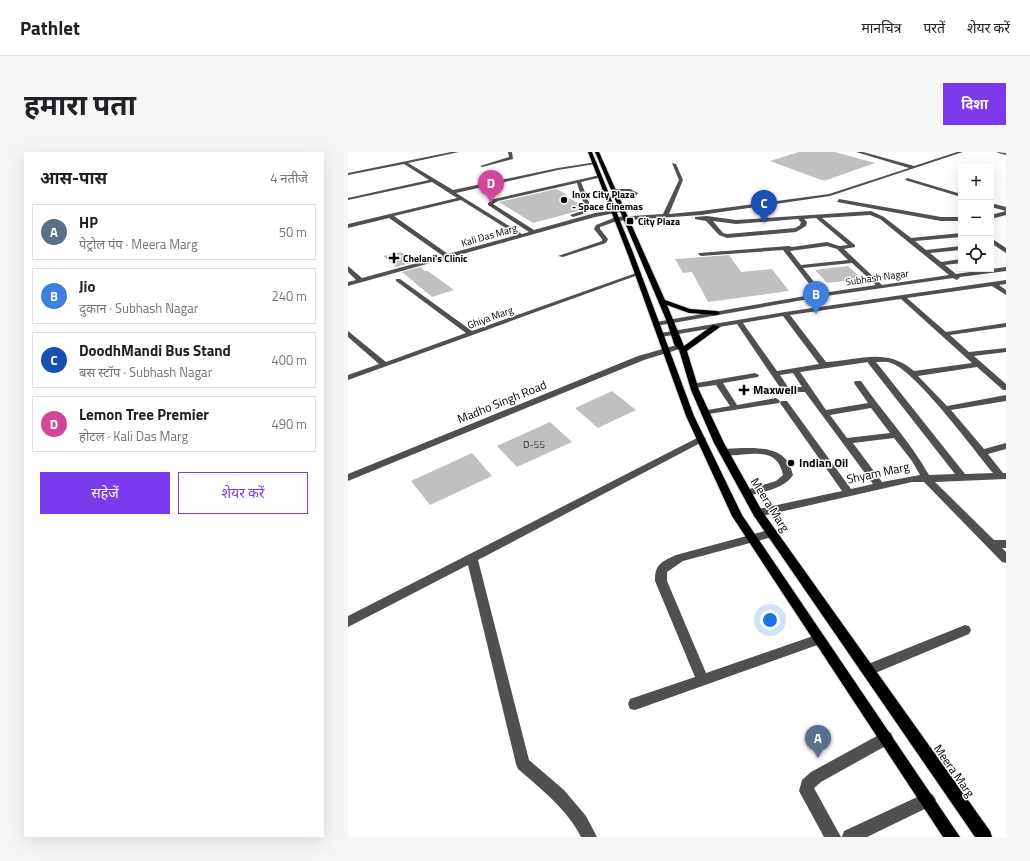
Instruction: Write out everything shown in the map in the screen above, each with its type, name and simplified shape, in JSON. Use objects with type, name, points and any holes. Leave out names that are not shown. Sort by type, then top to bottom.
[{"type":"main road","name":"Meera Marg","points":[[590,152],[600,176],[671,322],[682,348],[694,386],[705,413],[746,493],[772,534],[984,837]]},
{"type":"main road","name":"Meera Marg","points":[[597,152],[616,194],[620,215],[638,274],[656,324],[701,439],[737,516],[750,538],[952,837]]},
{"type":"main road","points":[[661,301],[689,311],[716,313]]},
{"type":"main road","points":[[682,348],[716,327]]},
{"type":"street","points":[[348,174],[457,152]]},
{"type":"street","points":[[482,166],[511,158],[510,152]]},
{"type":"street","points":[[858,152],[912,167]]},
{"type":"street","points":[[561,256],[604,242],[605,239],[597,229],[598,226],[620,215],[662,216],[823,196],[844,191],[912,167],[961,152]]},
{"type":"street","points":[[999,152],[1006,154]]},
{"type":"street","points":[[405,163],[521,235]]},
{"type":"street","points":[[452,192],[558,169],[595,163]]},
{"type":"street","points":[[662,216],[680,180],[674,164]]},
{"type":"street","points":[[533,232],[490,204],[496,200],[600,176]]},
{"type":"street","points":[[348,199],[433,180]]},
{"type":"street","points":[[550,227],[542,223],[587,210],[578,180]]},
{"type":"street","points":[[908,180],[958,195]]},
{"type":"street","points":[[494,183],[504,189]]},
{"type":"street","points":[[348,226],[462,198]]},
{"type":"street","points":[[839,201],[941,219],[958,219]]},
{"type":"street","points":[[994,206],[1006,209]]},
{"type":"street","points":[[994,216],[1006,213]]},
{"type":"street","points":[[662,216],[673,218],[707,218],[736,222],[799,217],[871,214],[882,218],[938,264],[969,287]]},
{"type":"street","name":"Kali Das Marg","points":[[348,284],[550,227],[620,215]]},
{"type":"street","points":[[390,216],[447,256]]},
{"type":"street","points":[[817,216],[852,246],[839,248]]},
{"type":"street","points":[[707,218],[721,234],[734,236],[796,230],[803,226],[804,222],[799,217]]},
{"type":"street","points":[[526,227],[532,225]]},
{"type":"street","points":[[909,240],[958,235]]},
{"type":"street","points":[[702,254],[827,244],[839,248],[881,287]]},
{"type":"street","points":[[994,244],[1006,251]]},
{"type":"street","points":[[789,248],[786,250],[798,267],[834,307]]},
{"type":"street","points":[[923,252],[958,248]]},
{"type":"street","points":[[798,267],[853,261]]},
{"type":"street","points":[[938,264],[958,261]]},
{"type":"street","points":[[348,268],[360,280]]},
{"type":"street","name":"Subhash Nagar","points":[[656,324],[822,295],[1006,270]]},
{"type":"street","name":"Ghiya Marg","points":[[348,378],[638,274]]},
{"type":"street","points":[[398,280],[472,334]]},
{"type":"street","points":[[661,335],[716,327],[785,314],[1006,282]]},
{"type":"street","points":[[992,284],[1006,293]]},
{"type":"street","points":[[902,297],[1006,388]]},
{"type":"street","points":[[785,314],[824,366]]},
{"type":"street","points":[[739,322],[786,390],[807,388]]},
{"type":"street","points":[[944,334],[1006,325]]},
{"type":"street","points":[[348,333],[385,365]]},
{"type":"street","name":"Madho Singh Road","points":[[348,478],[641,358],[666,349],[682,348]]},
{"type":"street","points":[[967,354],[1006,350]]},
{"type":"street","points":[[775,374],[824,366],[871,361],[895,361],[912,374],[1003,476]]},
{"type":"street","points":[[871,361],[962,477]]},
{"type":"street","points":[[912,374],[979,364]]},
{"type":"street","points":[[795,370],[842,438],[847,441],[879,486]]},
{"type":"street","points":[[694,386],[755,375]]},
{"type":"street","points":[[718,382],[735,408]]},
{"type":"street","points":[[858,383],[873,406],[916,460],[926,478],[1006,559]]},
{"type":"street","points":[[944,409],[1006,398]]},
{"type":"street","points":[[705,413],[780,402],[849,493]]},
{"type":"street","points":[[824,413],[873,406]]},
{"type":"street","points":[[847,441],[897,435]]},
{"type":"street","points":[[348,622],[701,439]]},
{"type":"street","points":[[982,453],[1006,446]]},
{"type":"street","points":[[724,452],[765,451],[778,457],[786,467],[788,474],[782,481],[746,493]]},
{"type":"street","name":"Shyam Marg","points":[[758,513],[912,479],[1003,476]]},
{"type":"street","points":[[702,680],[661,582],[661,570],[668,564],[680,558],[750,538],[772,534]]},
{"type":"street","points":[[991,544],[1006,544]]},
{"type":"street","points":[[472,558],[522,764],[559,795],[581,822],[589,837]]},
{"type":"street","points":[[868,670],[965,630]]},
{"type":"street","points":[[635,704],[819,639]]},
{"type":"street","points":[[833,837],[807,791],[807,785],[816,777],[886,738]]},
{"type":"street","points":[[850,837],[928,800]]},
{"type":"building","points":[[799,152],[835,152],[875,163],[824,181],[770,161]]},
{"type":"building","points":[[556,189],[566,194],[565,196],[582,205],[578,211],[533,223],[499,202]]},
{"type":"building","points":[[401,252],[414,262],[396,267],[383,256]]},
{"type":"building","points":[[729,255],[741,272],[772,269],[789,291],[708,302],[692,272],[683,273],[675,259]]},
{"type":"building","points":[[848,266],[862,279],[827,283],[815,270]]},
{"type":"building","points":[[420,267],[454,290],[432,297],[402,272]]},
{"type":"building","points":[[612,391],[636,410],[598,428],[575,408]]},
{"type":"building","points":[[550,422],[572,442],[517,467],[497,446]]},
{"type":"building","points":[[472,453],[492,476],[430,505],[411,481]]},
{"type":"place","name":"Inox City Plaza - Space Cinemas","points":[[564,200]]},
{"type":"place","name":"Lemon Tree Premier","points":[[491,203]]},
{"type":"place","name":"City Plaza","points":[[630,221]]},
{"type":"place","name":"DoodhMandi Bus Stand","points":[[764,223]]},
{"type":"place","name":"Chelani's Clinic","points":[[394,258]]},
{"type":"place","name":"Jio","points":[[816,314]]},
{"type":"place","name":"Maxwell","points":[[744,390]]},
{"type":"place","name":"Indian Oil","points":[[791,463]]},
{"type":"place","name":"HP","points":[[818,758]]}]
